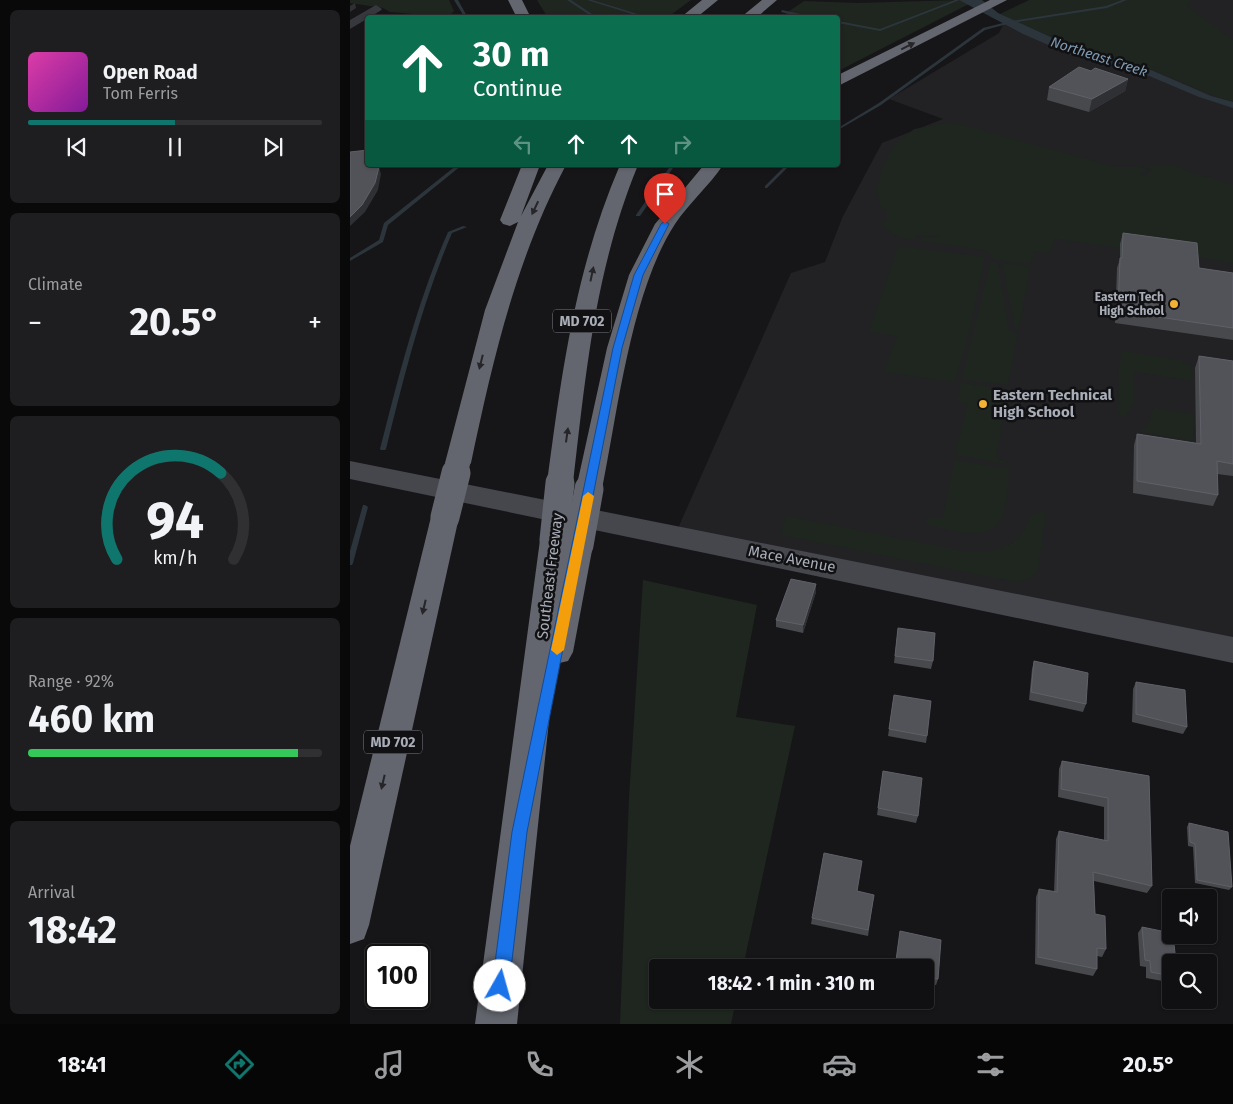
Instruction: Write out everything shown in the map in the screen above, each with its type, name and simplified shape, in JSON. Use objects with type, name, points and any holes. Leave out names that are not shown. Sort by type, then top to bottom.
[{"type":"highway","points":[[515,0],[522,15]]},
{"type":"highway","points":[[691,14],[711,0]]},
{"type":"highway","points":[[751,15],[770,0]]},
{"type":"highway","points":[[840,80],[999,0]]},
{"type":"highway","points":[[454,462],[465,362],[478,311],[493,261],[530,167]]},
{"type":"highway","name":"MD 702","points":[[350,926],[435,559],[454,462],[495,310],[530,218],[555,167]]},
{"type":"highway","name":"Southeast Freeway","points":[[567,542],[560,483],[588,292],[607,218],[628,167]]},
{"type":"highway","points":[[496,1024],[519,832],[567,542],[590,489],[618,348],[638,275],[665,224],[712,167]]},
{"type":"main road","name":"Mace Avenue","points":[[350,470],[1076,616],[1233,650]]},
{"type":"street","points":[[366,15],[376,9]]},
{"type":"street","points":[[350,25],[365,16]]},
{"type":"shaded area","points":[[350,0],[449,0],[454,11],[450,15],[425,15],[390,12],[383,8],[350,3]]},
{"type":"shaded area","points":[[537,0],[691,0],[671,15],[546,15]]},
{"type":"shaded area","points":[[959,0],[969,4],[840,70],[840,15],[783,15],[804,1],[858,3]]},
{"type":"shaded area","points":[[1029,0],[1192,0],[1187,6],[1233,40],[1233,102],[1155,71],[1053,37],[1000,14]]},
{"type":"shaded area","name":"Eastern Technical High School","points":[[1035,0],[1233,0],[1233,650],[675,535],[791,273],[825,262],[843,216],[882,143],[943,119],[889,99],[999,33],[1004,23]]},
{"type":"shaded area","points":[[947,123],[966,126],[1115,167],[1140,167],[1148,169],[1139,175],[1141,177],[1153,170],[1145,166],[1174,165],[1206,178],[1233,185],[1233,263],[1121,244],[1120,248],[1055,239],[1050,253],[1035,251],[1030,264],[994,260],[991,258],[991,254],[983,250],[921,241],[920,238],[939,237],[939,235],[916,235],[916,239],[913,240],[899,237],[883,226],[883,222],[887,221],[887,210],[881,209],[877,189],[888,155],[896,144],[914,129]]},
{"type":"shaded area","points":[[898,246],[985,257],[966,346],[954,382],[884,372],[897,336],[869,332]]},
{"type":"shaded area","points":[[990,263],[998,263],[1009,331],[1017,333],[1008,385],[964,380],[962,378]]},
{"type":"shaded area","points":[[1002,263],[1030,267],[1019,329],[1015,329]]},
{"type":"shaded area","points":[[1122,351],[1180,360],[1184,364],[1191,365],[1191,381],[1133,371],[1133,404],[1125,418],[1118,414],[1119,368]]},
{"type":"shaded area","points":[[961,384],[1008,390],[996,457],[1011,465],[955,455],[968,404],[958,401]]},
{"type":"shaded area","points":[[1153,408],[1194,415],[1193,441],[1139,432],[1149,424]]},
{"type":"shaded area","points":[[955,460],[1010,469],[1003,513],[995,527],[978,533],[967,533],[928,525],[924,519],[943,517]]},
{"type":"shaded area","points":[[1043,511],[1046,515],[1038,571],[1030,578],[1015,582],[781,535],[786,516],[968,552],[989,551],[1006,546],[1014,541],[1026,527],[1030,516]]},
{"type":"shaded area","points":[[643,580],[757,605],[736,717],[795,726],[745,959],[649,959],[649,1009],[734,1009],[731,1024],[620,1024],[629,798]]},
{"type":"water","name":"Northeast Creek","points":[[959,0],[982,0],[998,13],[1055,39],[1144,67],[1211,96],[1233,102],[1233,108],[1199,97],[1135,70],[1076,57],[1023,34]]},
{"type":"building","points":[[1079,67],[1091,71],[1095,68],[1128,79],[1092,99],[1049,87]]},
{"type":"building","points":[[365,150],[365,167],[379,167],[375,183],[362,205],[350,217],[350,152]]},
{"type":"building","name":"Eastern Tech High School","points":[[1123,233],[1197,243],[1199,268],[1233,273],[1233,328],[1118,311]]},
{"type":"building","points":[[1199,356],[1233,361],[1233,464],[1217,461],[1218,495],[1137,481],[1137,434],[1201,444]]},
{"type":"building","points":[[791,579],[816,584],[803,625],[776,620]]},
{"type":"building","points":[[898,628],[935,633],[933,661],[895,656]]},
{"type":"building","points":[[1034,661],[1088,673],[1086,704],[1031,692]]},
{"type":"building","points":[[1136,682],[1185,690],[1187,727],[1136,714]]},
{"type":"building","points":[[894,695],[931,701],[927,736],[889,729]]},
{"type":"building","points":[[1062,761],[1149,776],[1152,886],[1093,872],[1095,914],[1105,916],[1106,949],[1097,948],[1097,969],[1038,957],[1039,889],[1057,892],[1059,831],[1108,841],[1108,798],[1061,789]]},
{"type":"building","points":[[883,771],[922,778],[918,816],[878,808]]},
{"type":"building","points":[[1189,823],[1228,832],[1232,887],[1197,880],[1195,844],[1190,842]]},
{"type":"building","points":[[824,853],[862,861],[857,891],[874,895],[868,930],[812,918]]},
{"type":"building","points":[[1142,927],[1162,931],[1162,944],[1174,944],[1175,954],[1162,954],[1162,974],[1151,972],[1150,961],[1145,960]]},
{"type":"building","points":[[900,931],[941,940],[938,979],[934,978],[934,959],[896,959]]},
{"type":"waterway","points":[[456,0],[465,15]]},
{"type":"waterway","points":[[569,0],[592,15]]},
{"type":"waterway","points":[[589,0],[640,15]]},
{"type":"waterway","points":[[840,22],[880,30],[958,0]]},
{"type":"waterway","points":[[840,128],[880,104],[984,29],[1011,22],[1107,7],[1125,0]]},
{"type":"waterway","points":[[782,11],[800,15]]},
{"type":"waterway","points":[[350,260],[381,241],[386,224],[457,167]]},
{"type":"waterway","points":[[638,215],[672,167]]},
{"type":"waterway","points":[[766,187],[786,167]]},
{"type":"waterway","points":[[383,449],[412,339],[429,285],[450,232],[465,227]]},
{"type":"waterway","points":[[350,563],[365,507]]},
{"type":"slow traffic","points":[[557,650],[588,496]]},
{"type":"place","name":"Eastern Tech High School","points":[[1174,304]]},
{"type":"place","name":"Eastern Technical High School","points":[[983,404]]},
{"type":"route","points":[[500,986],[519,832],[579,545],[604,412],[618,348],[638,275],[665,224]]}]
